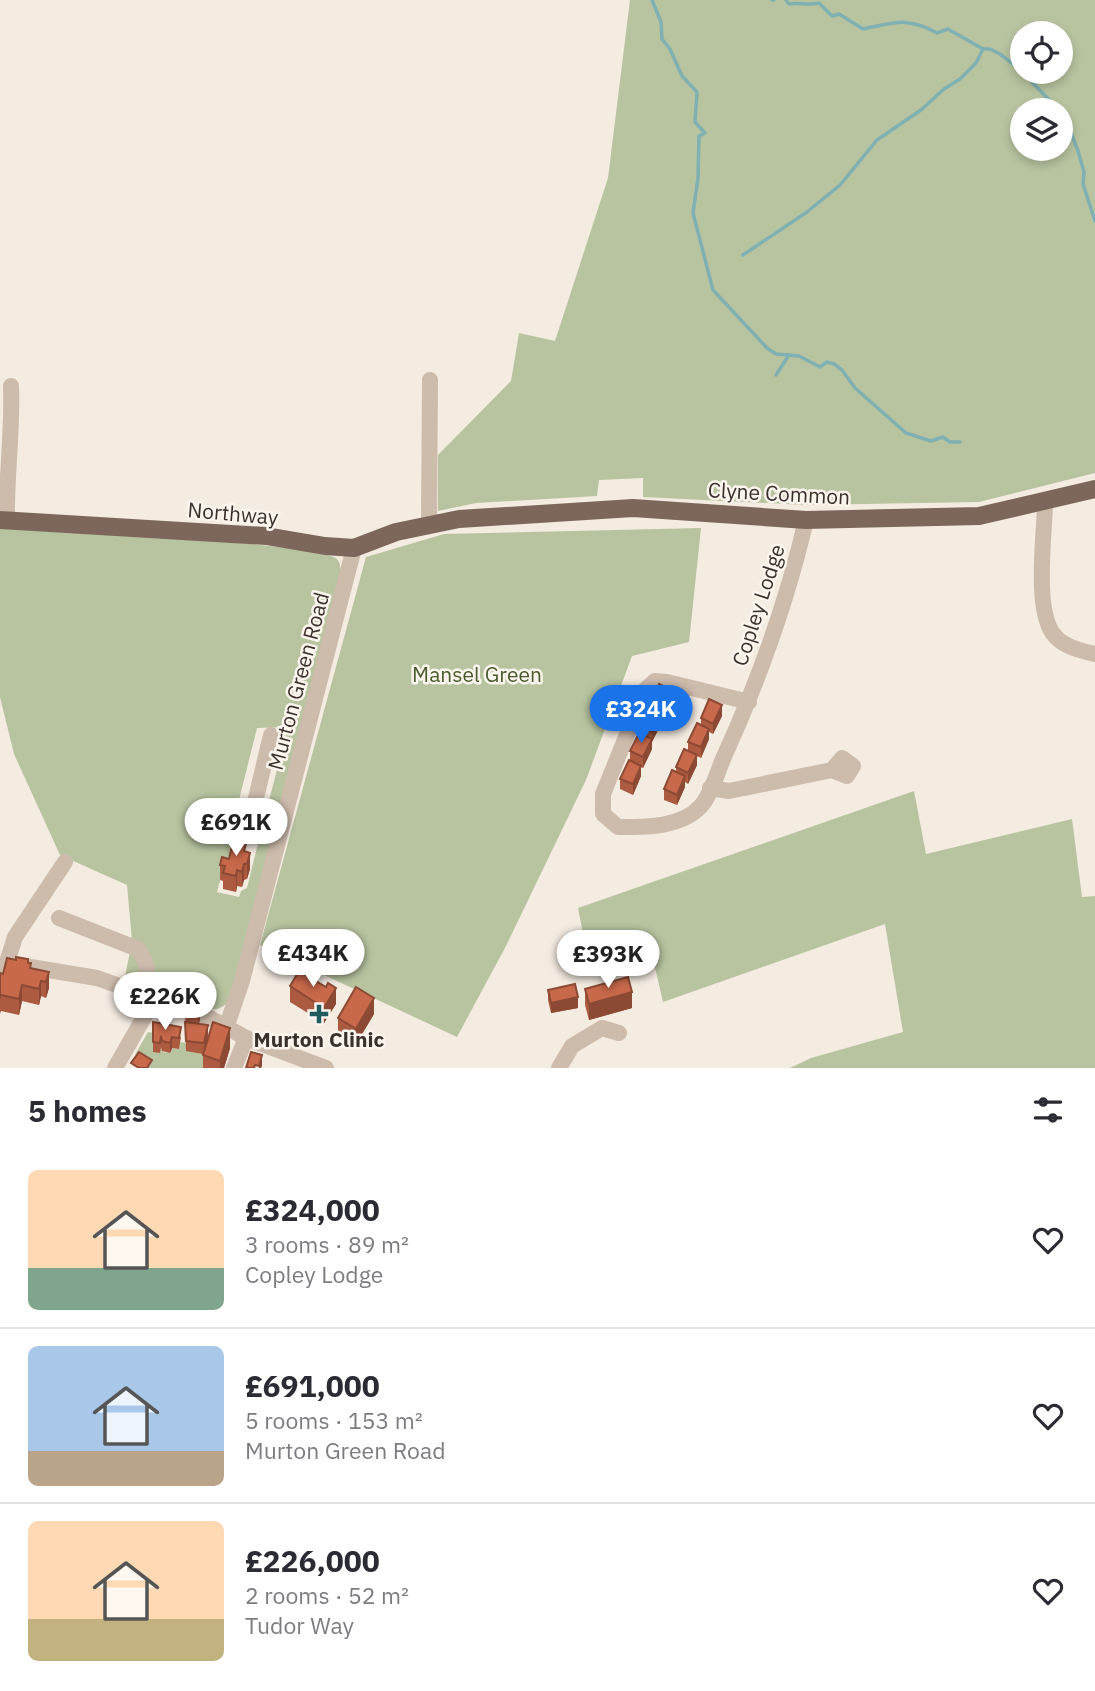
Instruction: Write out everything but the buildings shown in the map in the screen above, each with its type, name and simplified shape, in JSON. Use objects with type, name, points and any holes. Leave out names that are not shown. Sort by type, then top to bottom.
[{"type":"main road","name":"Clyne Common","points":[[459,519],[633,508],[806,520],[979,516],[1095,489]]},
{"type":"main road","name":"Northway","points":[[3,520],[266,536],[355,548],[396,532],[459,519]]},
{"type":"street","points":[[429,380],[429,525]]},
{"type":"street","points":[[3,520],[10,458],[11,386]]},
{"type":"street","points":[[1045,501],[1041,582],[1047,619],[1055,636],[1071,647],[1095,654]]},
{"type":"street","name":"Copley Lodge","points":[[749,702],[655,681],[645,690],[603,794],[603,814],[618,827],[647,827],[682,819],[701,806],[749,702],[794,572],[806,520]]},
{"type":"street","name":"Murton Green Road","points":[[226,1028],[242,981],[355,548]]},
{"type":"street","points":[[271,735],[251,819],[251,832],[280,833]]},
{"type":"street","points":[[710,788],[729,791],[832,770]]},
{"type":"street","points":[[65,862],[15,937],[3,964],[97,978],[210,1018],[246,1038],[325,1068]]},
{"type":"street","points":[[59,918],[138,949],[145,961],[154,1000],[115,1068]]},
{"type":"street","points":[[559,1068],[572,1046],[602,1028],[619,1033]]},
{"type":"street","points":[[234,1068],[246,1038]]},
{"type":"green space","points":[[630,0],[1095,0],[1095,473],[979,502],[806,505],[643,497],[643,478],[599,480],[597,496],[476,503],[438,511],[438,455],[511,381],[519,333],[555,341],[608,178]]},
{"type":"green space","points":[[0,524],[234,542],[320,553],[339,561],[338,584],[277,828],[263,824],[288,727],[257,728],[236,812],[226,874],[222,873],[217,892],[239,897],[241,891],[247,888],[261,831],[275,835],[229,1001],[221,1008],[209,1008],[198,1003],[199,998],[176,994],[174,1001],[125,977],[132,941],[127,885],[60,855],[14,754],[0,697]]},
{"type":"green space","name":"Mansel Green","points":[[701,528],[689,642],[632,656],[586,780],[506,946],[457,1037],[260,945],[366,557],[444,534]]},
{"type":"green space","points":[[914,791],[926,854],[1072,819],[1082,897],[1095,896],[1095,1068],[790,1068],[811,1058],[903,1032],[885,924],[663,1002],[648,937],[587,954],[578,908]]},
{"type":"green space","points":[[148,1032],[153,1033],[152,1041],[162,1047],[163,1052],[170,1053],[172,1048],[179,1049],[180,1042],[187,1043],[204,1054],[203,1068],[147,1068],[135,1055]]},
{"type":"waterway","points":[[652,0],[661,22],[662,39],[670,49],[682,76],[697,92],[695,122],[705,133],[699,136],[698,178],[693,213],[713,290],[767,348],[776,354],[799,356],[820,367],[827,362],[834,364],[855,388],[906,433],[931,441],[943,437],[950,442],[960,442]]},
{"type":"waterway","points":[[786,0],[789,4],[819,3],[832,16],[839,14],[863,29],[900,22],[917,24],[937,33],[948,29],[983,49],[1000,54],[1010,62]]},
{"type":"waterway","points":[[743,255],[807,212],[840,185],[877,140],[960,79],[976,63],[983,49]]},
{"type":"waterway","points":[[1034,84],[1047,98]]},
{"type":"waterway","points":[[1073,138],[1084,172],[1083,184],[1095,221]]},
{"type":"waterway","points":[[776,375],[789,355]]},
{"type":"place","name":"Murton Clinic","points":[[319,1014]]}]
